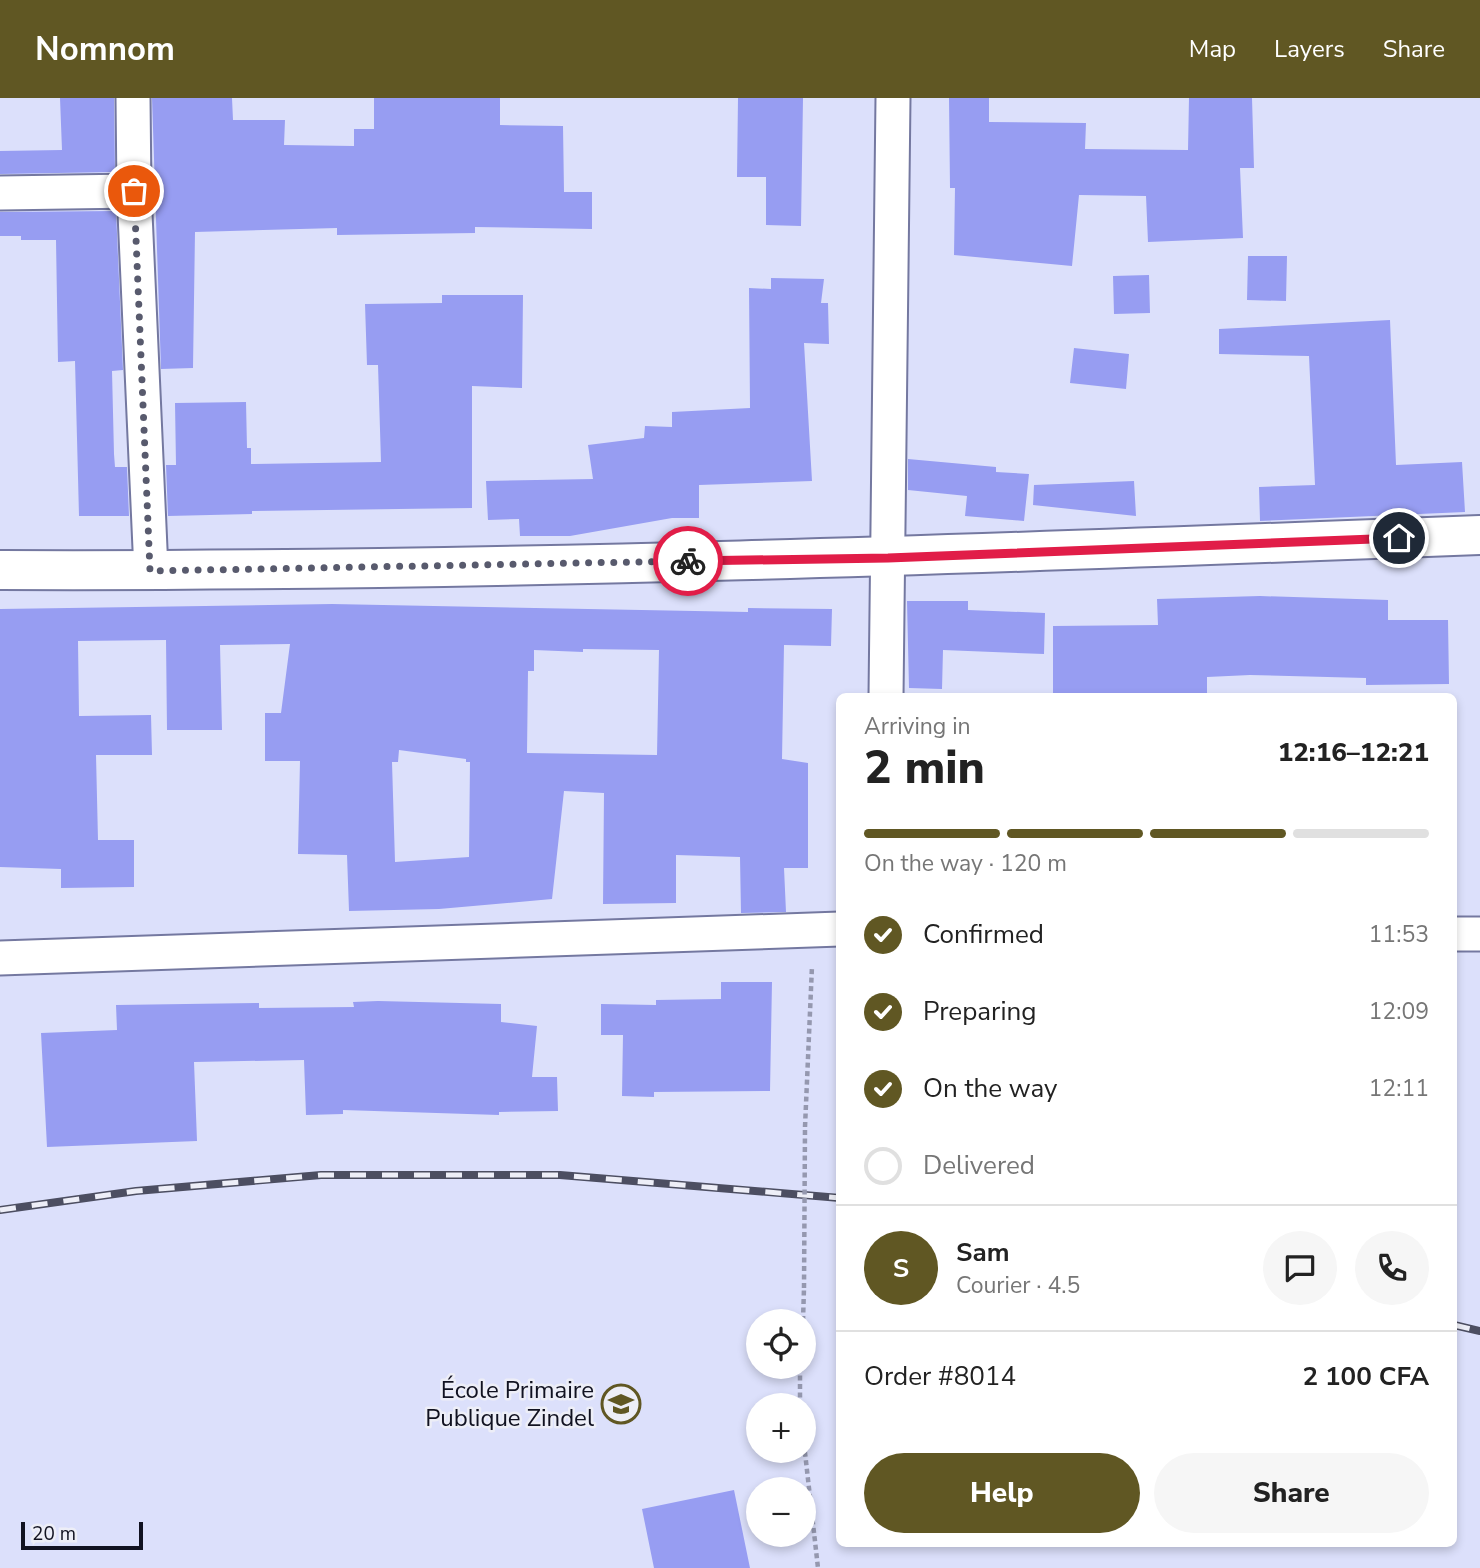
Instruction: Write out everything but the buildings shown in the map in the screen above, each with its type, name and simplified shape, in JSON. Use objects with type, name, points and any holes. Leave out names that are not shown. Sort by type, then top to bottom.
[{"type":"street","points":[[133,98],[134,191],[150,571]]},
{"type":"street","points":[[886,693],[893,98]]},
{"type":"street","points":[[0,193],[134,191]]},
{"type":"street","points":[[0,570],[150,571],[888,558],[1480,535]]},
{"type":"street","points":[[0,958],[827,929]]},
{"type":"street","points":[[1457,934],[1480,934]]},
{"type":"path","points":[[803,1309],[805,1127],[827,929]]},
{"type":"path","points":[[806,1463],[818,1568]]},
{"type":"railway","points":[[0,1210],[136,1191],[321,1175],[560,1175],[836,1198]]},
{"type":"railway","points":[[1457,1326],[1480,1331]]},
{"type":"way so far","points":[[134,191],[150,571],[688,561]]},
{"type":"place","name":"École Primaire Publique Zindel","points":[[621,1404]]},
{"type":"route","points":[[688,561],[888,558],[1399,538]]}]
